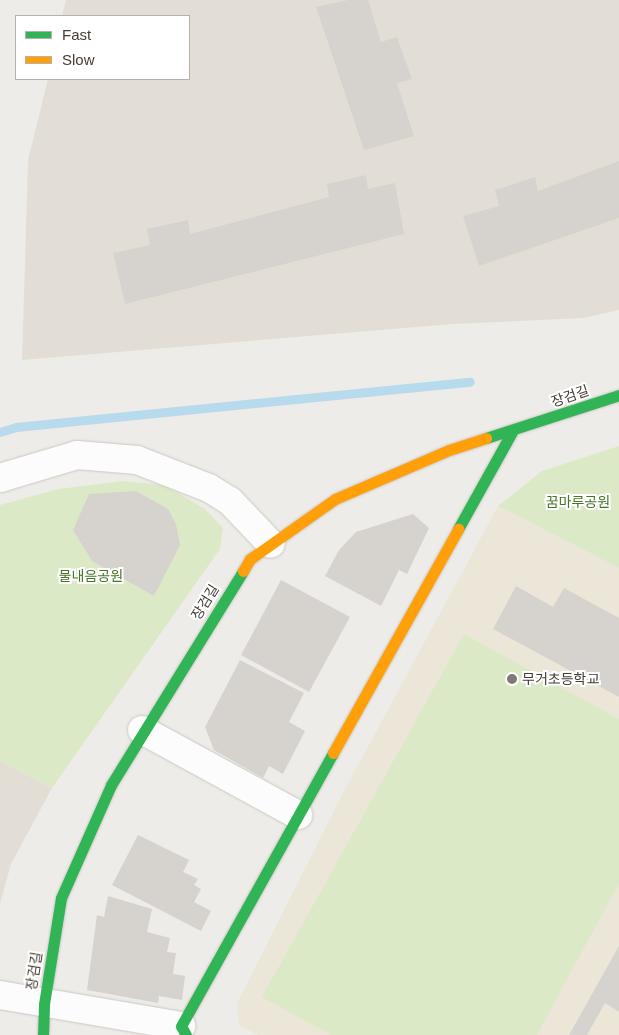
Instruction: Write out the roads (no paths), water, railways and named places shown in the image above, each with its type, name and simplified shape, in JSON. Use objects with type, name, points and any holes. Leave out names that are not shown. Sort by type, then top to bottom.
[{"type":"main road","name":"장검길","points":[[43,1035],[44,1004],[60,898],[111,786],[142,730],[250,558],[336,500],[449,450],[512,432],[619,395]]},
{"type":"main road","points":[[184,1030],[298,815],[512,432]]},
{"type":"street","points":[[0,478],[76,455],[137,460],[209,488],[230,502],[271,544]]},
{"type":"street","points":[[142,730],[298,815]]},
{"type":"street","points":[[0,995],[184,1030]]},
{"type":"waterway","points":[[0,432],[16,427],[470,382]]},
{"type":"place","name":"무거초등학교","points":[[512,679]]},
{"type":"park label","name":"꿈마루공원","points":[[578,502]]},
{"type":"park label","name":"물내음공원","points":[[91,576]]}]
